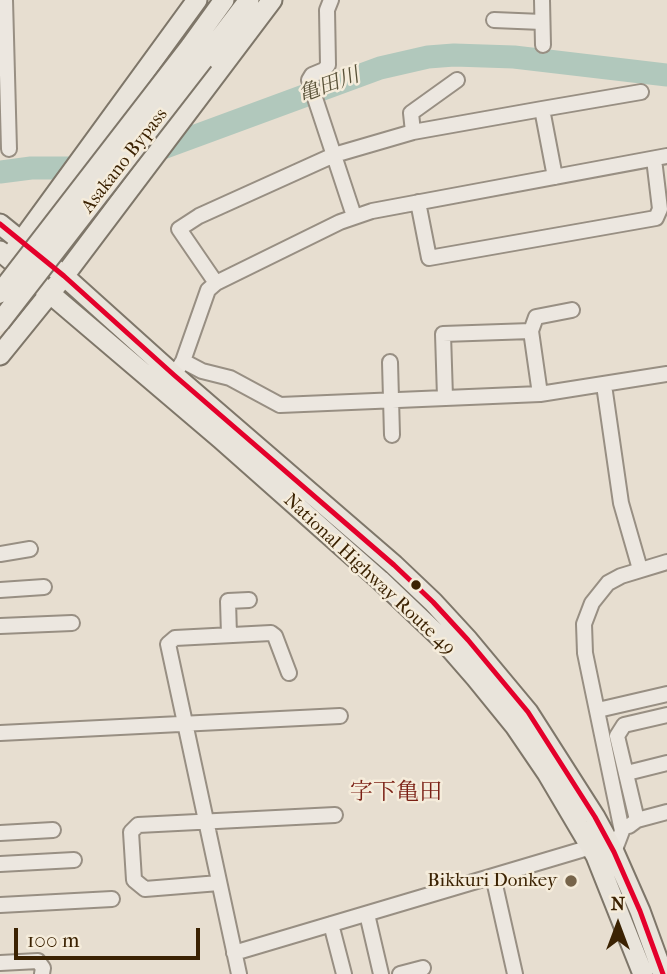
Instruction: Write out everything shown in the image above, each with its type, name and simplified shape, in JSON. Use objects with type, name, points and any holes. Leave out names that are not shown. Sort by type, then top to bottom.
[{"type":"highway","points":[[7,255],[197,0]]},
{"type":"highway","name":"Asakano Bypass","points":[[0,322],[197,53],[225,0]]},
{"type":"highway","name":"Asakano Bypass","points":[[0,293],[197,53],[248,0]]},
{"type":"highway","points":[[0,355],[64,276],[272,0]]},
{"type":"highway","name":"National Highway Route 49","points":[[0,224],[7,255],[231,447],[442,639],[515,726],[547,772],[591,847],[619,910],[656,972]]},
{"type":"highway","name":"National Highway Route 49","points":[[7,255],[64,276],[178,368],[433,602],[528,712],[566,769],[614,852],[640,911],[656,972]]},
{"type":"street","points":[[5,0],[9,149]]},
{"type":"street","points":[[331,0],[327,10],[328,65],[309,80],[354,216]]},
{"type":"street","points":[[542,0],[543,45]]},
{"type":"street","points":[[494,20],[542,22]]},
{"type":"street","points":[[414,132],[411,113],[457,80]]},
{"type":"street","points":[[216,283],[179,229],[199,216],[334,155],[414,132],[641,92]]},
{"type":"street","points":[[542,109],[555,177]]},
{"type":"street","points":[[418,202],[429,258],[656,218],[660,209],[661,157],[418,202],[354,216],[216,283],[208,290],[178,368],[230,378],[280,405],[540,394],[667,374]]},
{"type":"street","points":[[540,394],[531,331],[536,317],[572,310]]},
{"type":"street","points":[[445,397],[443,334],[531,331]]},
{"type":"street","points":[[390,362],[392,435]]},
{"type":"street","points":[[604,385],[621,503],[640,569]]},
{"type":"street","points":[[0,554],[30,549]]},
{"type":"street","points":[[614,852],[622,831],[583,642],[586,614],[598,592],[608,583],[640,569],[667,562]]},
{"type":"street","points":[[0,590],[44,587]]},
{"type":"street","points":[[229,635],[228,601],[249,600]]},
{"type":"street","points":[[0,626],[72,623]]},
{"type":"street","points":[[239,974],[184,723],[169,641],[175,638],[273,634],[289,673]]},
{"type":"street","points":[[598,710],[667,694]]},
{"type":"street","points":[[637,820],[617,737],[624,725],[667,715]]},
{"type":"street","points":[[0,733],[340,716]]},
{"type":"street","points":[[627,772],[667,763]]},
{"type":"street","points":[[622,831],[637,820],[667,813]]},
{"type":"street","points":[[219,884],[145,889],[134,880],[131,832],[138,825],[335,816]]},
{"type":"street","points":[[0,833],[53,830]]},
{"type":"street","points":[[234,953],[591,847]]},
{"type":"street","points":[[0,864],[74,860]]},
{"type":"street","points":[[493,876],[515,974]]},
{"type":"street","points":[[0,905],[113,899]]},
{"type":"street","points":[[367,914],[381,974]]},
{"type":"street","points":[[331,924],[344,974]]},
{"type":"street","points":[[0,963],[38,961],[43,968],[42,974]]},
{"type":"street","points":[[400,974],[423,968]]},
{"type":"waterway","name":"亀田川","points":[[0,172],[31,168],[81,168],[141,156],[380,68],[428,57],[514,57],[667,75]]},
{"type":"transit line","points":[[0,224],[64,276],[394,565],[468,640],[528,712],[595,817],[640,911],[663,974]]},
{"type":"place","name":"Bikkuri Donkey","points":[[571,881]]},
{"type":"district","name":"字下亀田","points":[[396,793]]}]
